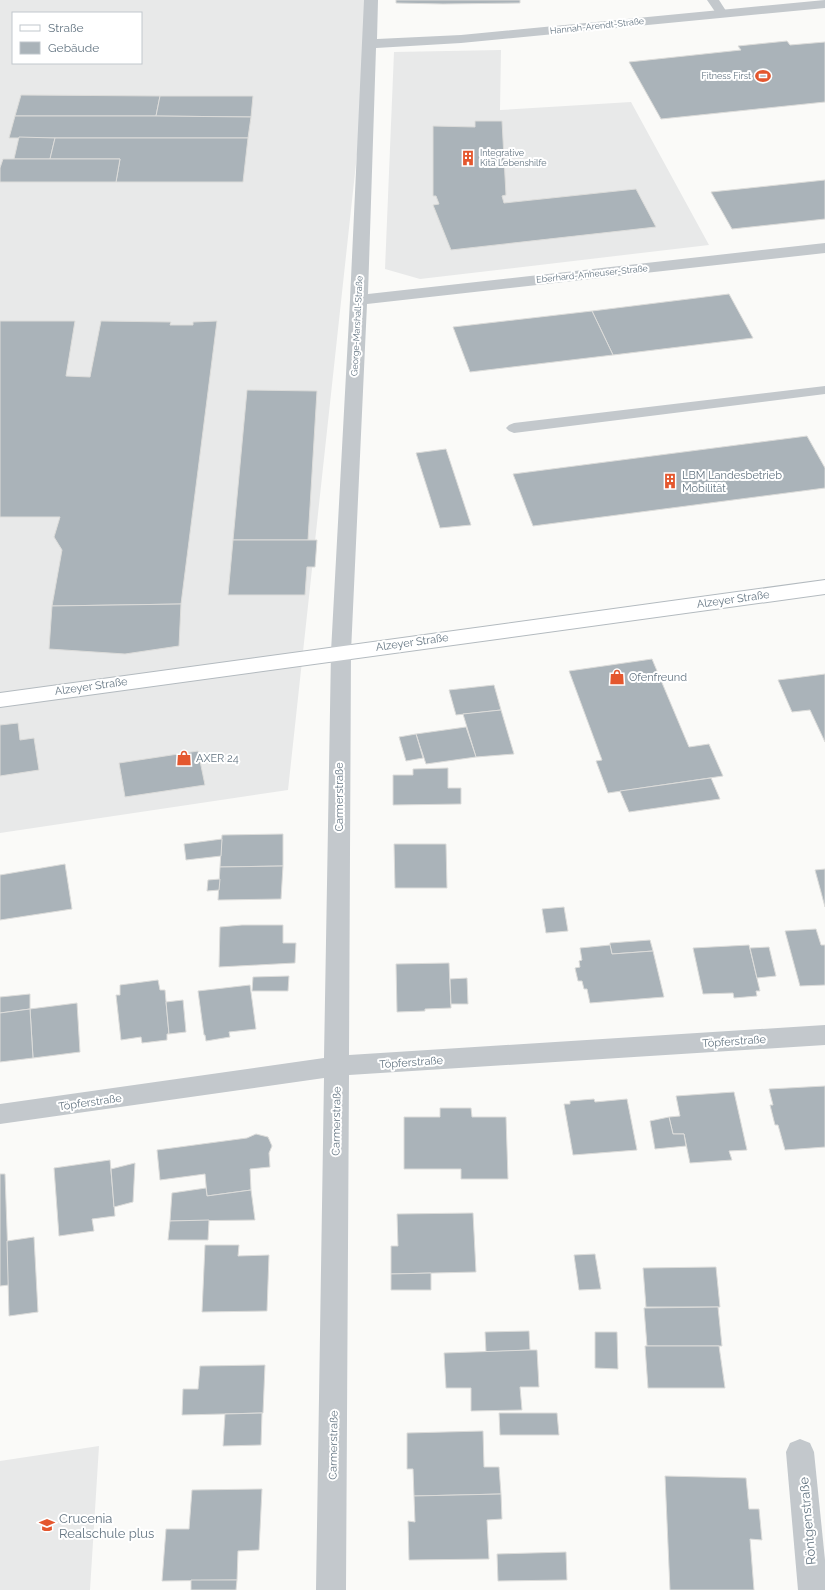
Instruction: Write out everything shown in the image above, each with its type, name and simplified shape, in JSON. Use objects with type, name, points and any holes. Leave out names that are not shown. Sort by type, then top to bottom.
[{"type":"main road","name":"Alzeyer Straße","points":[[0,700],[340,652],[825,587]]},
{"type":"street","name":"George-Marshall-Straße","points":[[340,652],[359,300],[371,0]]},
{"type":"street","name":"Hannah-Arendt-Straße","points":[[369,44],[461,39],[825,4]]},
{"type":"street","name":"Eberhard-Anheuser-Straße","points":[[359,300],[825,248]]},
{"type":"street","name":"Carmerstraße","points":[[331,1590],[340,652]]},
{"type":"street","name":"Töpferstraße","points":[[0,1114],[337,1066],[825,1035]]},
{"type":"street","name":"Röntgenstraße","points":[[800,1452],[813,1590]]},
{"type":"lane","points":[[713,0],[722,14]]},
{"type":"lane","points":[[514,428],[825,390]]},
{"type":"shaded area","points":[[0,0],[371,0],[369,44],[288,790],[0,833]]},
{"type":"shaded area","points":[[501,50],[500,110],[631,102],[709,245],[420,279],[385,269],[394,52]]},
{"type":"shaded area","name":"Crucenia Realschule plus","points":[[99,1446],[90,1590],[0,1590],[0,1461]]},
{"type":"building","points":[[396,0],[520,0],[520,3],[396,3]]},
{"type":"building","points":[[787,41],[790,45],[825,42],[825,102],[661,119],[629,62],[741,50],[738,46]]},
{"type":"building","points":[[21,95],[160,96],[156,116],[15,116]]},
{"type":"building","points":[[160,96],[253,96],[251,117],[156,116]]},
{"type":"building","points":[[15,116],[251,117],[248,138],[9,138]]},
{"type":"building","name":"Integrative Kita Lebenshilfe","points":[[475,121],[502,121],[506,195],[502,196],[504,203],[636,189],[656,227],[451,250],[433,205],[439,204],[436,196],[433,196],[433,126],[475,127]]},
{"type":"building","points":[[19,137],[55,138],[50,159],[14,159]]},
{"type":"building","points":[[55,138],[248,138],[243,182],[116,182],[120,159],[50,159]]},
{"type":"building","points":[[3,159],[120,159],[116,182],[0,182],[0,168]]},
{"type":"building","points":[[825,180],[825,219],[732,229],[711,192]]},
{"type":"building","points":[[729,294],[753,338],[613,355],[592,311]]},
{"type":"building","points":[[592,311],[613,355],[470,372],[453,327]]},
{"type":"building","points":[[0,321],[75,321],[66,376],[90,377],[101,321],[171,322],[170,325],[193,325],[193,322],[217,321],[181,604],[52,606],[62,550],[54,537],[60,517],[0,517]]},
{"type":"building","points":[[247,390],[317,391],[308,540],[233,540]]},
{"type":"building","name":"LBM Landesbetrieb Mobilität","points":[[807,436],[825,468],[825,488],[533,526],[513,474]]},
{"type":"building","points":[[446,449],[471,525],[440,528],[416,453]]},
{"type":"building","points":[[233,540],[317,540],[315,567],[307,567],[305,595],[228,595]]},
{"type":"building","points":[[181,604],[179,646],[125,654],[49,649],[52,606]]},
{"type":"building","points":[[652,659],[689,747],[709,744],[723,776],[608,793],[596,761],[602,760],[569,671]]},
{"type":"building","points":[[825,674],[825,742],[810,710],[792,712],[778,680]]},
{"type":"building","points":[[494,685],[501,710],[456,715],[449,690]]},
{"type":"building","points":[[501,710],[514,754],[476,757],[463,714]]},
{"type":"building","points":[[18,723],[20,740],[34,738],[39,770],[0,776],[0,725]]},
{"type":"building","points":[[466,727],[476,757],[426,764],[416,734]]},
{"type":"building","points":[[416,734],[423,758],[406,761],[399,737]]},
{"type":"building","points":[[198,751],[205,785],[125,797],[119,763]]},
{"type":"building","points":[[448,768],[448,788],[461,788],[461,804],[393,805],[393,775],[413,775],[413,769]]},
{"type":"building","points":[[711,778],[720,799],[629,812],[620,791]]},
{"type":"building","points":[[283,834],[283,866],[220,867],[222,835]]},
{"type":"building","points":[[222,839],[221,856],[186,860],[184,844]]},
{"type":"building","points":[[394,844],[446,844],[447,888],[395,888]]},
{"type":"building","points":[[65,864],[72,909],[0,920],[0,875]]},
{"type":"building","points":[[283,866],[281,899],[218,900],[220,867]]},
{"type":"building","points":[[825,869],[825,907],[815,870]]},
{"type":"building","points":[[220,879],[219,890],[207,891],[208,880]]},
{"type":"building","points":[[564,907],[568,931],[546,933],[542,909]]},
{"type":"building","points":[[242,925],[283,925],[283,943],[296,943],[295,963],[219,967],[220,927]]},
{"type":"building","points":[[816,929],[821,945],[825,945],[825,985],[800,986],[785,931]]},
{"type":"building","points":[[650,940],[653,951],[612,954],[610,943]]},
{"type":"building","points":[[610,945],[612,954],[653,951],[664,997],[590,1003],[587,989],[584,989],[582,981],[578,981],[575,968],[580,967],[579,961],[582,960],[580,948]]},
{"type":"building","points":[[749,945],[760,991],[756,991],[757,996],[734,998],[733,993],[703,994],[693,948]]},
{"type":"building","points":[[769,947],[776,976],[757,978],[750,948]]},
{"type":"building","points":[[449,963],[451,1008],[397,1012],[396,964]]},
{"type":"building","points":[[289,976],[288,991],[252,991],[253,977]]},
{"type":"building","points":[[467,978],[468,1004],[451,1004],[450,979]]},
{"type":"building","points":[[158,980],[160,990],[165,990],[169,1034],[167,1034],[167,1040],[142,1043],[141,1037],[121,1040],[116,995],[120,995],[120,985]]},
{"type":"building","points":[[250,985],[256,1029],[229,1032],[230,1037],[206,1041],[198,991]]},
{"type":"building","points":[[30,994],[30,1009],[0,1013],[0,997]]},
{"type":"building","points":[[183,1000],[186,1032],[169,1034],[166,1002]]},
{"type":"building","points":[[77,1003],[80,1052],[33,1058],[30,1009]]},
{"type":"building","points":[[30,1009],[33,1058],[0,1062],[0,1013]]},
{"type":"building","points":[[825,1086],[825,1147],[785,1150],[778,1125],[775,1125],[770,1105],[773,1105],[769,1089]]},
{"type":"building","points":[[734,1092],[747,1150],[729,1151],[732,1160],[690,1163],[684,1134],[673,1134],[669,1117],[680,1116],[676,1096]]},
{"type":"building","points":[[594,1099],[595,1102],[627,1099],[637,1150],[573,1155],[564,1104],[570,1104],[570,1101]]},
{"type":"building","points":[[440,1108],[471,1108],[472,1117],[506,1117],[508,1179],[461,1179],[461,1169],[404,1169],[404,1117],[440,1117]]},
{"type":"building","points":[[669,1117],[673,1134],[684,1134],[686,1146],[655,1149],[650,1121]]},
{"type":"building","points":[[256,1134],[268,1137],[272,1146],[269,1153],[270,1167],[250,1169],[251,1190],[207,1196],[205,1174],[160,1180],[157,1150],[247,1138]]},
{"type":"building","points":[[110,1160],[115,1216],[92,1219],[94,1231],[59,1236],[54,1168]]},
{"type":"building","points":[[135,1163],[133,1202],[114,1207],[111,1169]]},
{"type":"building","points":[[0,1174],[5,1174],[9,1285],[0,1286]]},
{"type":"building","points":[[206,1188],[207,1196],[251,1190],[255,1220],[170,1221],[172,1193]]},
{"type":"building","points":[[473,1213],[476,1272],[391,1274],[391,1246],[398,1246],[397,1214]]},
{"type":"building","points":[[209,1220],[208,1240],[168,1240],[170,1221]]},
{"type":"building","points":[[34,1237],[38,1312],[9,1316],[7,1241]]},
{"type":"building","points":[[205,1245],[239,1245],[238,1256],[269,1255],[267,1311],[202,1312]]},
{"type":"building","points":[[595,1254],[601,1289],[579,1290],[574,1255]]},
{"type":"building","points":[[716,1267],[720,1307],[646,1307],[643,1268]]},
{"type":"building","points":[[431,1273],[431,1290],[391,1290],[391,1274]]},
{"type":"building","points":[[718,1307],[722,1346],[647,1346],[644,1308]]},
{"type":"building","points":[[529,1331],[530,1350],[486,1352],[485,1332]]},
{"type":"building","points":[[595,1332],[617,1332],[618,1369],[595,1368]]},
{"type":"building","points":[[645,1346],[719,1346],[725,1388],[648,1388]]},
{"type":"building","points":[[537,1350],[539,1387],[520,1387],[522,1410],[471,1411],[471,1388],[446,1388],[444,1353]]},
{"type":"building","points":[[265,1365],[263,1413],[182,1415],[183,1389],[198,1389],[200,1366]]},
{"type":"building","points":[[262,1413],[261,1445],[223,1446],[225,1414]]},
{"type":"building","points":[[499,1413],[557,1413],[559,1435],[500,1435]]},
{"type":"building","points":[[483,1431],[484,1467],[499,1467],[501,1494],[414,1496],[413,1469],[407,1469],[407,1433]]},
{"type":"building","points":[[665,1476],[746,1478],[749,1509],[759,1509],[762,1540],[750,1539],[754,1590],[670,1590]]},
{"type":"building","points":[[262,1489],[259,1550],[238,1551],[237,1580],[162,1581],[166,1529],[189,1529],[192,1490]]},
{"type":"building","points":[[501,1494],[502,1519],[487,1520],[489,1559],[409,1560],[408,1521],[415,1522],[414,1496]]},
{"type":"building","points":[[566,1552],[567,1580],[498,1581],[497,1554]]},
{"type":"building","points":[[191,1580],[237,1580],[236,1590],[191,1590]]},
{"type":"place","name":"Fitness First","points":[[763,76]]},
{"type":"place","name":"Integrative Kita Lebenshilfe","points":[[468,158]]},
{"type":"place","name":"LBM Landesbetrieb Mobilität","points":[[670,481]]},
{"type":"place","name":"Ofenfreund","points":[[617,677]]},
{"type":"place","name":"AXER 24","points":[[184,758]]},
{"type":"place","name":"Crucenia Realschule plus","points":[[47,1525]]}]
